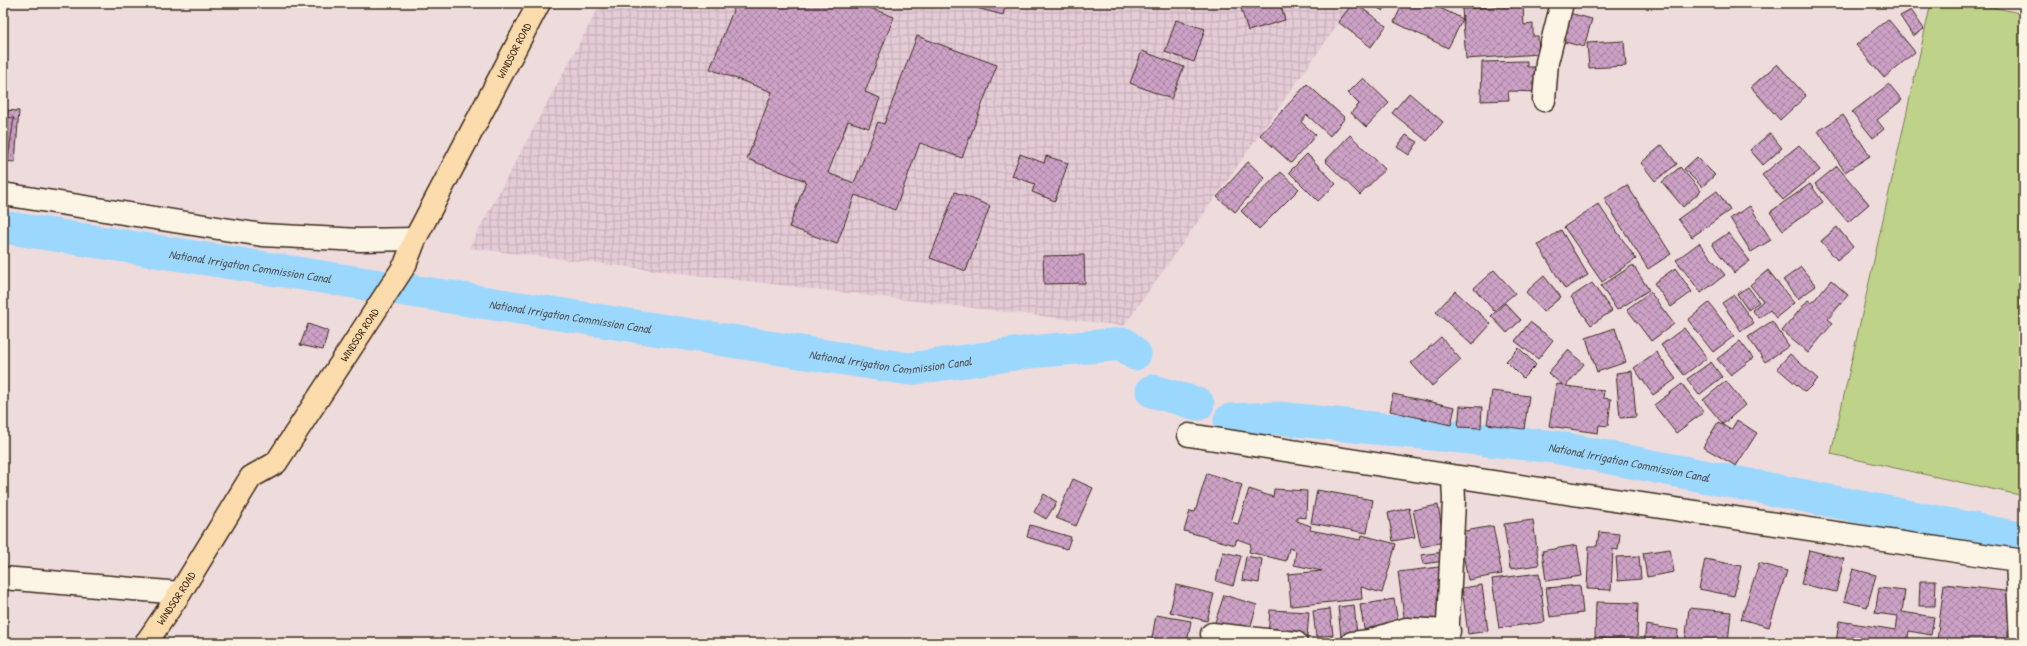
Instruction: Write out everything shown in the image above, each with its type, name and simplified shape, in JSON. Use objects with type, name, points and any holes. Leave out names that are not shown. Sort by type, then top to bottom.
[{"type":"main road","name":"WINDSOR ROAD","points":[[146,643],[180,593],[251,477],[276,463],[404,264],[415,239],[539,3]]},
{"type":"street","points":[[1544,100],[1546,62],[1562,3]]},
{"type":"street","points":[[3,194],[262,235],[360,240],[415,239]]},
{"type":"street","points":[[1189,435],[1452,476],[2017,560],[2021,643]]},
{"type":"street","points":[[1352,643],[1369,641],[1406,629],[1448,637],[1454,501],[1452,476]]},
{"type":"street","points":[[3,578],[180,593]]},
{"type":"street","points":[[1212,634],[1296,643]]},
{"type":"shaded area","points":[[601,3],[1353,3],[1124,326],[469,248]]},
{"type":"green space","points":[[1931,3],[1973,3],[2024,14],[2024,496],[1831,454]]},
{"type":"building","points":[[736,3],[857,3],[894,17],[865,92],[880,98],[869,128],[848,121],[828,173],[854,183],[878,122],[884,124],[917,36],[997,65],[962,158],[920,143],[895,210],[855,195],[837,244],[789,227],[806,181],[747,159],[772,92],[710,69]]},
{"type":"building","points":[[958,3],[1006,3],[1003,15]]},
{"type":"building","points":[[1259,3],[1280,3],[1285,20],[1248,31],[1241,8]]},
{"type":"building","points":[[1353,3],[1386,26],[1371,47],[1338,22]]},
{"type":"building","points":[[1370,3],[1388,3],[1383,11]]},
{"type":"building","points":[[1403,3],[1430,3],[1463,19],[1448,48],[1394,22]]},
{"type":"building","points":[[1523,5],[1524,25],[1533,24],[1533,36],[1538,36],[1539,54],[1466,59],[1462,9]]},
{"type":"building","points":[[1911,10],[1924,29],[1913,36],[1900,16]]},
{"type":"building","points":[[1569,13],[1592,19],[1584,47],[1561,41]]},
{"type":"building","points":[[1888,19],[1915,52],[1884,78],[1856,45]]},
{"type":"building","points":[[1176,20],[1205,29],[1194,62],[1165,52]]},
{"type":"building","points":[[1624,41],[1626,66],[1589,68],[1587,43]]},
{"type":"building","points":[[1142,51],[1184,67],[1171,99],[1130,83]]},
{"type":"building","points":[[1527,61],[1527,67],[1539,67],[1539,92],[1508,91],[1509,100],[1481,101],[1482,62]]},
{"type":"building","points":[[1777,64],[1806,96],[1780,120],[1751,87]]},
{"type":"building","points":[[1363,78],[1389,103],[1366,127],[1351,113],[1359,104],[1348,93]]},
{"type":"building","points":[[1307,84],[1345,118],[1330,136],[1307,115],[1301,122],[1316,135],[1291,163],[1260,135]]},
{"type":"building","points":[[1889,84],[1902,100],[1877,120],[1884,129],[1873,138],[1852,112]]},
{"type":"building","points":[[1409,93],[1443,122],[1427,141],[1392,113]]},
{"type":"building","points":[[3,110],[19,111],[15,162],[3,161]]},
{"type":"building","points":[[1843,115],[1870,156],[1845,172],[1818,131]]},
{"type":"building","points":[[3,117],[14,118],[6,171],[3,170]]},
{"type":"building","points":[[1770,133],[1782,148],[1763,165],[1750,150]]},
{"type":"building","points":[[1350,135],[1385,169],[1360,195],[1325,161]]},
{"type":"building","points":[[1406,135],[1418,142],[1409,155],[1397,147]]},
{"type":"building","points":[[1662,145],[1677,164],[1655,181],[1641,163]]},
{"type":"building","points":[[1799,145],[1820,170],[1783,200],[1762,175]]},
{"type":"building","points":[[1020,154],[1044,163],[1046,156],[1068,163],[1055,201],[1032,192],[1035,184],[1012,176]]},
{"type":"building","points":[[1307,154],[1336,184],[1318,201],[1289,172]]},
{"type":"building","points":[[1697,157],[1715,175],[1702,187],[1684,169]]},
{"type":"building","points":[[1248,162],[1265,178],[1235,212],[1217,197]]},
{"type":"building","points":[[1837,166],[1869,204],[1848,222],[1815,184]]},
{"type":"building","points":[[1680,167],[1701,191],[1683,207],[1662,182]]},
{"type":"building","points":[[1281,172],[1299,189],[1259,229],[1241,211]]},
{"type":"building","points":[[1810,184],[1823,202],[1783,230],[1770,212]]},
{"type":"building","points":[[1627,185],[1671,254],[1648,269],[1604,199]]},
{"type":"building","points":[[1717,191],[1730,210],[1692,237],[1678,219]]},
{"type":"building","points":[[955,192],[990,206],[966,271],[930,258]]},
{"type":"building","points":[[1598,204],[1636,259],[1602,282],[1564,227]]},
{"type":"building","points":[[1750,206],[1771,240],[1751,252],[1730,218]]},
{"type":"building","points":[[1837,227],[1853,247],[1837,260],[1821,241]]},
{"type":"building","points":[[1561,230],[1588,275],[1565,289],[1538,245]]},
{"type":"building","points":[[1728,233],[1750,261],[1734,273],[1712,244]]},
{"type":"building","points":[[1699,243],[1725,275],[1701,293],[1676,260]]},
{"type":"building","points":[[1084,255],[1085,283],[1044,284],[1043,256]]},
{"type":"building","points":[[1633,265],[1649,290],[1617,310],[1601,286]]},
{"type":"building","points":[[1801,267],[1816,286],[1798,299],[1783,280]]},
{"type":"building","points":[[1675,268],[1692,292],[1671,307],[1654,283]]},
{"type":"building","points":[[1494,270],[1515,293],[1494,311],[1474,288]]},
{"type":"building","points":[[1768,270],[1794,303],[1776,318],[1770,310],[1759,318],[1752,310],[1763,301],[1750,285]]},
{"type":"building","points":[[1544,276],[1561,297],[1543,312],[1526,292]]},
{"type":"building","points":[[1831,280],[1848,295],[1828,319],[1833,323],[1808,353],[1782,331],[1808,300],[1812,303]]},
{"type":"building","points":[[1592,283],[1612,311],[1591,325],[1571,297]]},
{"type":"building","points":[[1748,287],[1759,302],[1748,310],[1737,294]]},
{"type":"building","points":[[1455,291],[1491,324],[1472,345],[1436,312]]},
{"type":"building","points":[[1650,292],[1674,324],[1651,341],[1627,309]]},
{"type":"building","points":[[1734,295],[1754,323],[1741,331],[1722,303]]},
{"type":"building","points":[[1505,303],[1521,320],[1507,333],[1491,316]]},
{"type":"building","points":[[1709,303],[1734,336],[1713,352],[1688,320]]},
{"type":"building","points":[[1772,321],[1789,346],[1765,362],[1748,337]]},
{"type":"building","points":[[1530,322],[1553,340],[1538,359],[1515,341]]},
{"type":"building","points":[[308,324],[328,331],[323,350],[300,345]]},
{"type":"building","points":[[1615,328],[1626,362],[1597,372],[1586,338]]},
{"type":"building","points":[[1684,328],[1707,358],[1684,375],[1661,345]]},
{"type":"building","points":[[1441,337],[1461,360],[1432,386],[1411,363]]},
{"type":"building","points":[[1740,341],[1753,358],[1731,375],[1717,359]]},
{"type":"building","points":[[1519,348],[1536,365],[1523,378],[1506,361]]},
{"type":"building","points":[[1568,350],[1584,364],[1566,386],[1604,391],[1603,398],[1611,399],[1608,426],[1599,425],[1598,433],[1549,426],[1556,384],[1563,385],[1548,373]]},
{"type":"building","points":[[1656,352],[1676,379],[1653,395],[1634,368]]},
{"type":"building","points":[[1790,354],[1818,379],[1805,392],[1777,368]]},
{"type":"building","points":[[1711,362],[1722,377],[1699,395],[1687,379]]},
{"type":"building","points":[[1632,371],[1636,417],[1620,418],[1616,373]]},
{"type":"building","points":[[1726,381],[1745,405],[1723,424],[1703,400]]},
{"type":"building","points":[[1682,384],[1704,412],[1676,433],[1654,405]]},
{"type":"building","points":[[1492,391],[1529,396],[1524,429],[1487,424]]},
{"type":"building","points":[[1393,394],[1455,407],[1451,425],[1390,411]]},
{"type":"building","points":[[1460,406],[1482,407],[1481,428],[1458,427]]},
{"type":"building","points":[[1737,420],[1757,433],[1736,466],[1703,447],[1718,422],[1731,430]]},
{"type":"building","points":[[1207,473],[1242,485],[1231,522],[1238,524],[1249,489],[1273,497],[1274,489],[1307,491],[1306,518],[1297,517],[1297,521],[1311,526],[1310,530],[1361,540],[1362,535],[1396,544],[1382,593],[1361,587],[1362,599],[1291,606],[1288,574],[1322,571],[1294,565],[1296,551],[1289,548],[1286,561],[1249,552],[1251,544],[1237,539],[1235,545],[1184,531],[1190,511],[1195,512]]},
{"type":"building","points":[[1073,479],[1093,488],[1076,526],[1056,518]]},
{"type":"building","points":[[1317,490],[1373,500],[1367,533],[1311,523]]},
{"type":"building","points":[[1044,494],[1057,502],[1046,519],[1034,512]]},
{"type":"building","points":[[1438,505],[1444,542],[1421,547],[1413,510]]},
{"type":"building","points":[[1409,508],[1415,537],[1393,541],[1388,513]]},
{"type":"building","points":[[1533,520],[1539,565],[1510,569],[1504,524]]},
{"type":"building","points":[[1030,525],[1071,537],[1067,549],[1027,537]]},
{"type":"building","points":[[1493,526],[1502,574],[1468,580],[1459,532]]},
{"type":"building","points":[[1599,532],[1620,534],[1618,550],[1613,549],[1611,590],[1587,589],[1589,546],[1597,546]]},
{"type":"building","points":[[1577,545],[1582,576],[1546,581],[1542,551]]},
{"type":"building","points":[[1670,549],[1674,572],[1647,577],[1643,553]]},
{"type":"building","points":[[1809,550],[1844,559],[1836,592],[1801,584]]},
{"type":"building","points":[[1223,552],[1241,556],[1233,586],[1216,581]]},
{"type":"building","points":[[1443,552],[1444,561],[1423,564],[1421,555]]},
{"type":"building","points":[[1246,556],[1262,559],[1259,583],[1242,580]]},
{"type":"building","points":[[1639,556],[1641,579],[1618,581],[1616,557]]},
{"type":"building","points":[[1705,559],[1741,566],[1734,596],[1699,589]]},
{"type":"building","points":[[1759,563],[1787,571],[1769,627],[1741,619]]},
{"type":"building","points":[[1439,567],[1446,619],[1405,624],[1398,572]]},
{"type":"building","points":[[1853,569],[1876,575],[1867,607],[1844,601]]},
{"type":"building","points":[[1539,573],[1545,622],[1499,628],[1492,579]]},
{"type":"building","points":[[1920,581],[1936,581],[1935,606],[1919,606]]},
{"type":"building","points":[[1944,584],[2013,592],[2007,643],[1955,643],[1937,641]]},
{"type":"building","points":[[1176,585],[1214,594],[1207,621],[1170,612]]},
{"type":"building","points":[[1482,585],[1488,631],[1468,634],[1462,588]]},
{"type":"building","points":[[1580,585],[1583,613],[1550,617],[1546,588]]},
{"type":"building","points":[[1879,588],[1905,591],[1902,612],[1934,617],[1931,635],[1909,631],[1907,643],[1836,643],[1839,621],[1896,630],[1898,616],[1875,613]]},
{"type":"building","points":[[1224,595],[1257,605],[1248,635],[1214,625]]},
{"type":"building","points":[[1394,599],[1399,628],[1365,634],[1360,605]]},
{"type":"building","points":[[1596,602],[1638,603],[1637,640],[1595,638]]},
{"type":"building","points":[[1354,605],[1357,635],[1341,637],[1338,607]]},
{"type":"building","points":[[1689,608],[1731,612],[1728,643],[1685,643]]},
{"type":"building","points":[[1330,609],[1333,635],[1316,637],[1313,611]]},
{"type":"building","points":[[1270,610],[1309,612],[1307,638],[1268,635]]},
{"type":"building","points":[[1156,615],[1191,621],[1187,643],[1151,643]]},
{"type":"building","points":[[1646,625],[1678,630],[1677,643],[1644,643]]},
{"type":"building","points":[[1403,632],[1442,639],[1441,643],[1401,643]]},
{"type":"building","points":[[1764,640],[1790,643],[1763,643]]},
{"type":"waterway","name":"National Irrigation Commission Canal","points":[[3,227],[909,369],[1029,352],[1124,344],[1135,354]]},
{"type":"waterway","name":"National Irrigation Commission Canal","points":[[1152,391],[1198,404]]},
{"type":"waterway","name":"National Irrigation Commission Canal","points":[[1230,420],[1278,418],[1555,447],[2024,539]]}]
